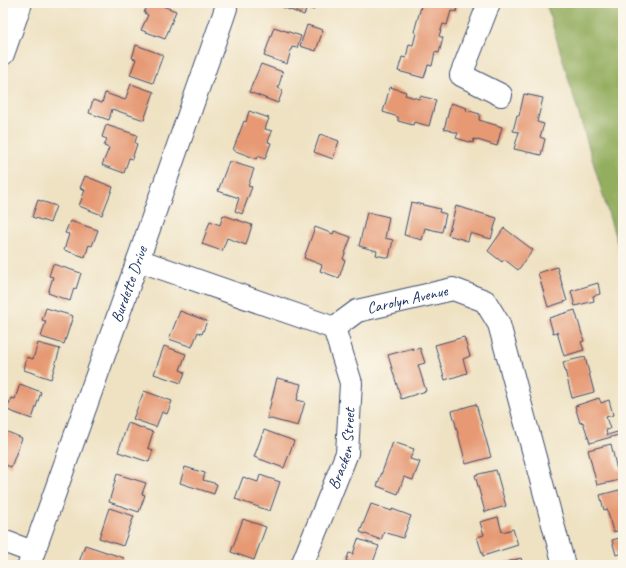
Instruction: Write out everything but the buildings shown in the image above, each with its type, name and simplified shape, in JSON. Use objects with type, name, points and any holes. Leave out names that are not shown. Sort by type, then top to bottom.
[{"type":"street","points":[[3,54],[21,3]]},
{"type":"street","name":"Burdette Drive","points":[[31,559],[138,260],[222,20],[226,3]]},
{"type":"street","points":[[489,3],[461,75],[501,95]]},
{"type":"street","points":[[138,260],[334,328]]},
{"type":"street","name":"Carolyn Avenue","points":[[334,328],[357,312],[453,288],[485,301],[499,324],[564,565]]},
{"type":"street","name":"Bracken Street","points":[[302,565],[347,453],[351,383],[334,328]]},
{"type":"street","points":[[3,541],[31,559]]},
{"type":"green space","points":[[546,3],[623,3],[623,263]]}]
